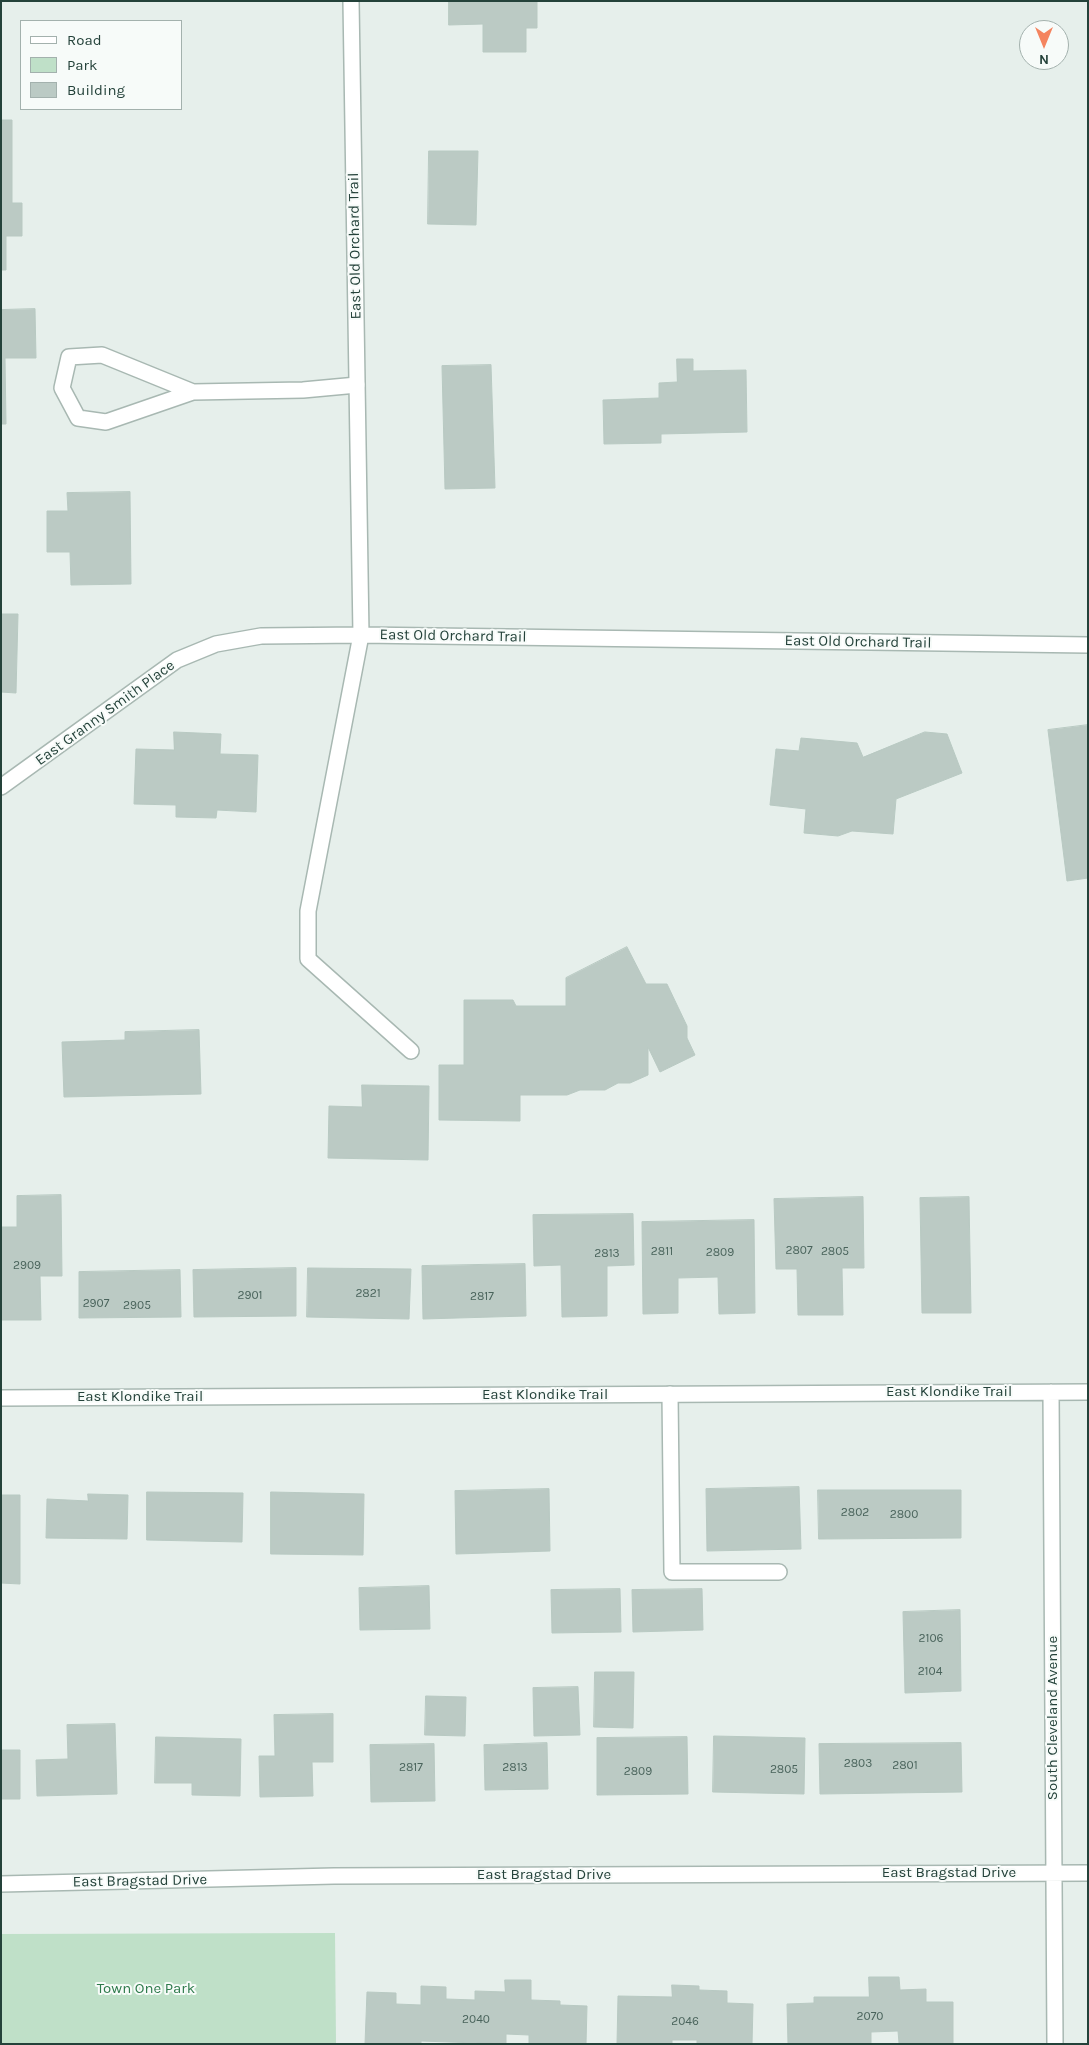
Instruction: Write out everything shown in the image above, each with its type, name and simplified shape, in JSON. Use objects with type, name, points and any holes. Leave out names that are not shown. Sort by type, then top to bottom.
[{"type":"street","name":"East Old Orchard Trail","points":[[351,1],[361,635],[1088,645]]},
{"type":"street","points":[[193,392],[102,356],[69,357],[62,388],[78,418],[106,422],[193,392],[303,390],[357,385]]},
{"type":"street","points":[[361,635],[308,910],[308,959],[411,1051]]},
{"type":"street","name":"East Granny Smith Place","points":[[1,787],[177,660],[216,644],[261,636],[361,635]]},
{"type":"street","name":"South Cleveland Avenue","points":[[1051,1392],[1055,2044]]},
{"type":"street","name":"East Klondike Trail","points":[[1,1398],[1088,1392]]},
{"type":"street","points":[[670,1394],[672,1572],[779,1572]]},
{"type":"street","name":"East Bragstad Drive","points":[[1,1884],[344,1876],[1088,1872]]},
{"type":"green space","name":"Town One Park","points":[[335,1933],[336,2044],[1,2044],[1,1934]]},
{"type":"building","points":[[449,1],[537,1],[537,28],[526,28],[526,52],[483,52],[483,24],[449,25]]},
{"type":"building","points":[[1,120],[12,120],[12,203],[22,203],[22,236],[6,236],[6,270],[1,270]]},
{"type":"building","points":[[429,151],[478,151],[476,225],[428,224]]},
{"type":"building","points":[[35,309],[36,358],[5,358],[6,424],[1,424],[1,310]]},
{"type":"building","points":[[677,359],[693,359],[693,371],[746,370],[747,432],[661,434],[661,443],[604,444],[603,400],[659,398],[659,383],[677,382]]},
{"type":"building","points":[[491,365],[495,488],[445,489],[442,366]]},
{"type":"building","points":[[130,492],[131,584],[71,585],[70,552],[47,552],[47,511],[68,511],[67,493]]},
{"type":"building","points":[[1,614],[18,614],[16,693],[1,692]]},
{"type":"building","points":[[1088,725],[1088,878],[1067,881],[1048,730]]},
{"type":"building","points":[[174,732],[221,734],[220,754],[258,755],[256,812],[217,810],[216,818],[176,817],[176,805],[134,804],[136,749],[174,750]]},
{"type":"building","points":[[925,732],[947,734],[962,773],[896,799],[893,834],[852,831],[838,836],[804,833],[806,809],[770,805],[776,749],[799,751],[801,738],[857,743],[863,757]]},
{"type":"building","points":[[627,947],[646,984],[667,984],[687,1026],[687,1038],[695,1055],[660,1072],[648,1047],[648,1075],[630,1083],[618,1083],[605,1090],[580,1090],[567,1095],[520,1095],[520,1121],[439,1120],[439,1065],[464,1065],[464,1000],[513,1000],[516,1006],[566,1006],[566,978]]},
{"type":"building","points":[[199,1030],[201,1094],[64,1097],[62,1042],[125,1040],[125,1032]]},
{"type":"building","points":[[362,1085],[429,1086],[428,1160],[328,1158],[329,1106],[362,1107]]},
{"type":"building","points":[[61,1195],[62,1276],[40,1276],[41,1320],[1,1320],[1,1227],[17,1227],[17,1196]]},
{"type":"building","points":[[863,1197],[864,1268],[842,1268],[843,1315],[798,1315],[797,1269],[776,1269],[774,1199]]},
{"type":"building","points":[[969,1197],[971,1313],[922,1313],[920,1198]]},
{"type":"building","points":[[633,1214],[634,1265],[607,1266],[607,1316],[562,1317],[561,1265],[534,1266],[533,1215]]},
{"type":"building","points":[[754,1220],[755,1313],[719,1314],[718,1277],[678,1278],[678,1313],[643,1314],[642,1222]]},
{"type":"building","points":[[525,1264],[526,1316],[423,1319],[422,1266]]},
{"type":"building","points":[[296,1268],[296,1316],[194,1317],[193,1270]]},
{"type":"building","points":[[308,1268],[411,1269],[409,1319],[307,1317]]},
{"type":"building","points":[[180,1270],[181,1317],[79,1318],[79,1272]]},
{"type":"building","points":[[799,1487],[801,1549],[707,1551],[706,1489]]},
{"type":"building","points":[[549,1489],[550,1551],[456,1554],[455,1491]]},
{"type":"building","points":[[818,1490],[961,1490],[961,1538],[819,1539]]},
{"type":"building","points":[[147,1492],[243,1493],[242,1542],[147,1540]]},
{"type":"building","points":[[271,1492],[364,1494],[363,1555],[271,1554]]},
{"type":"building","points":[[88,1494],[128,1495],[127,1539],[46,1538],[47,1499],[88,1501]]},
{"type":"building","points":[[1,1495],[20,1495],[20,1584],[1,1583]]},
{"type":"building","points":[[429,1586],[430,1629],[360,1630],[359,1588]]},
{"type":"building","points":[[620,1589],[621,1632],[552,1633],[551,1590]]},
{"type":"building","points":[[702,1589],[703,1630],[633,1632],[632,1590]]},
{"type":"building","points":[[960,1610],[961,1691],[905,1693],[903,1612]]},
{"type":"building","points":[[595,1672],[634,1672],[633,1728],[594,1727]]},
{"type":"building","points":[[578,1687],[580,1735],[534,1736],[533,1688]]},
{"type":"building","points":[[426,1696],[466,1697],[465,1736],[425,1735]]},
{"type":"building","points":[[333,1714],[333,1762],[312,1762],[313,1796],[260,1797],[259,1756],[275,1756],[274,1715]]},
{"type":"building","points":[[115,1724],[117,1794],[37,1796],[36,1760],[68,1759],[67,1725]]},
{"type":"building","points":[[714,1736],[805,1738],[804,1794],[713,1792]]},
{"type":"building","points":[[156,1737],[241,1739],[240,1796],[192,1795],[192,1783],[155,1783]]},
{"type":"building","points":[[687,1737],[688,1794],[597,1795],[597,1738]]},
{"type":"building","points":[[547,1743],[548,1789],[485,1790],[484,1745]]},
{"type":"building","points":[[961,1743],[962,1792],[820,1794],[819,1744]]},
{"type":"building","points":[[434,1744],[435,1801],[371,1802],[370,1745]]},
{"type":"building","points":[[1,1750],[20,1750],[20,1799],[1,1799]]},
{"type":"building","points":[[869,1977],[899,1977],[900,1990],[926,1989],[926,2002],[953,2002],[953,2044],[899,2043],[898,2031],[871,2032],[871,2044],[788,2044],[787,2004],[814,2003],[814,1997],[869,1997]]},
{"type":"building","points":[[505,1980],[531,1980],[531,2000],[560,2001],[560,2005],[587,2006],[586,2044],[529,2044],[529,2035],[506,2034],[506,2044],[421,2041],[421,2044],[365,2044],[367,1992],[396,1993],[396,2004],[421,2005],[421,1986],[446,1987],[446,1999],[475,2000],[475,1991],[505,1992]]},
{"type":"building","points":[[672,1985],[699,1986],[699,1990],[727,1991],[727,2003],[753,2004],[752,2044],[697,2044],[697,2040],[672,2040],[672,2044],[617,2044],[618,1996],[672,1997]]}]
